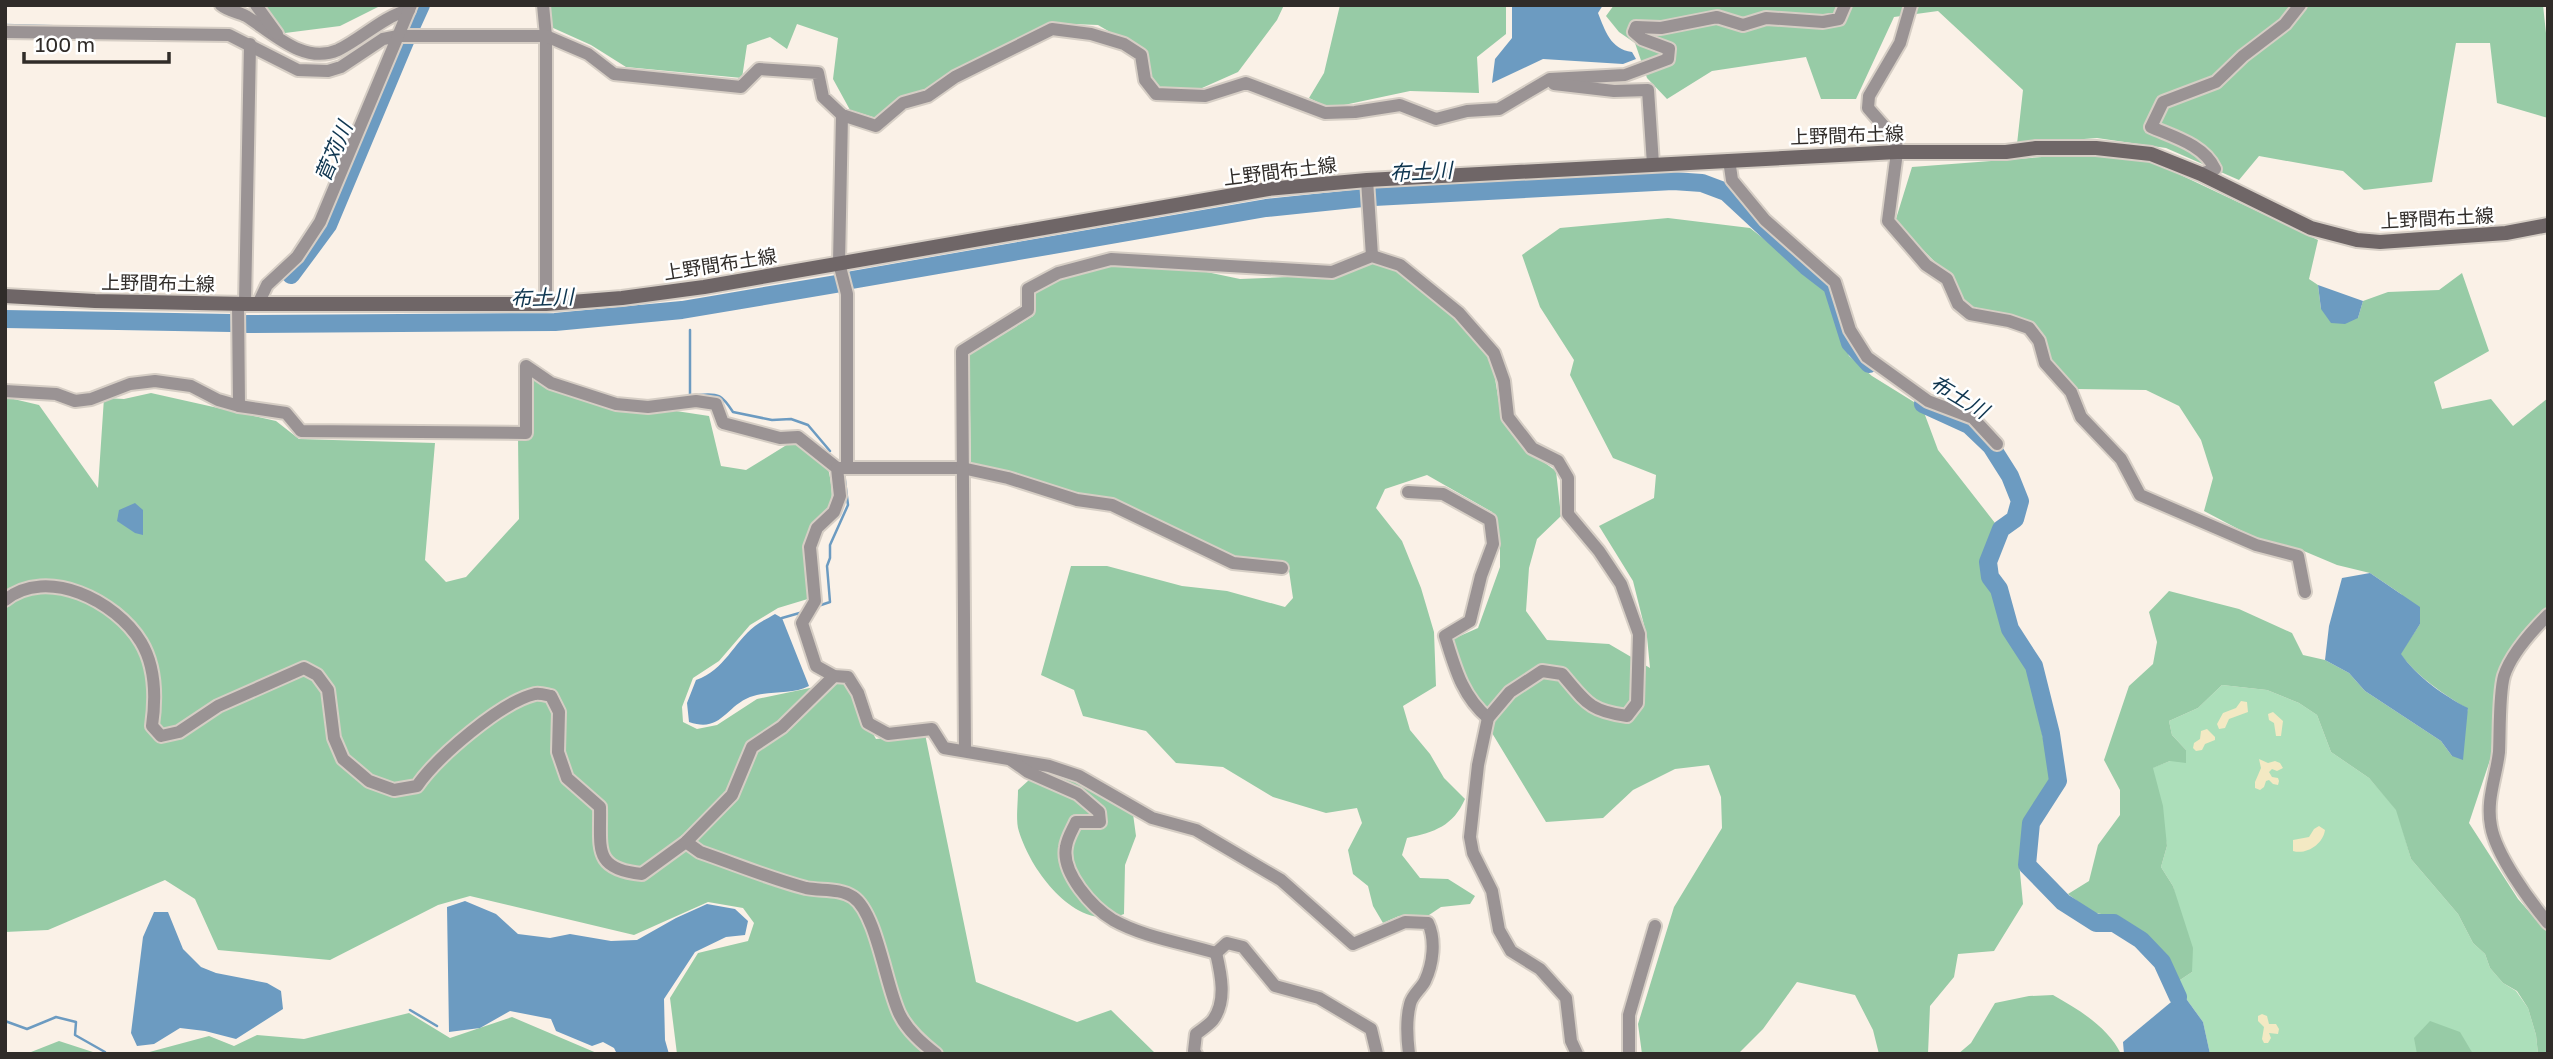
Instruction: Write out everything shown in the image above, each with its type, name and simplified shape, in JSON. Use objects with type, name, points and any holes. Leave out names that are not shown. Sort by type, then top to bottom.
[{"type":"main road","name":"上野間布土線","points":[[5,296],[247,304],[546,304],[622,298],[704,287],[1268,189],[1367,180],[1653,164],[1897,152],[2006,152],[2036,148],[2096,148],[2151,154],[2201,174],[2311,228],[2357,240],[2379,242],[2506,233],[2548,225]]},
{"type":"street","points":[[221,5],[241,14],[299,51],[320,55],[338,50],[393,14],[410,8]]},
{"type":"street","points":[[256,5],[279,37]]},
{"type":"street","points":[[543,5],[546,36],[546,304]]},
{"type":"street","points":[[5,32],[229,36],[250,44],[298,70],[328,71],[341,67],[383,39],[398,36],[546,36],[588,54],[614,74],[741,87],[759,69],[818,73],[823,97],[842,115],[876,126],[903,103],[928,96],[955,77],[1052,29],[1091,34],[1124,44],[1141,55],[1145,80],[1156,94],[1205,96],[1246,83],[1325,113],[1355,112],[1400,105],[1436,119],[1467,111],[1499,109],[1550,79],[1625,75],[1668,59],[1670,49],[1642,39],[1634,32],[1636,27],[1661,28],[1717,17],[1743,25],[1766,18],[1823,22],[1839,19],[1845,5]]},
{"type":"street","points":[[1911,5],[1900,43],[1868,96],[1868,108],[1896,140],[1897,152],[1888,220],[1926,265],[1947,279],[1958,304],[1970,314],[2009,321],[2029,328],[2039,341],[2045,363],[2071,392],[2081,417],[2121,459],[2140,495],[2256,545],[2298,556],[2305,592]]},
{"type":"street","points":[[2201,174],[2215,169],[2209,157],[2188,143],[2151,127],[2163,102],[2216,82],[2243,56],[2286,24],[2300,5]]},
{"type":"street","points":[[247,304],[297,257],[320,222],[410,8]]},
{"type":"street","points":[[239,406],[247,304],[250,44]]},
{"type":"street","points":[[1536,88],[1553,84],[1614,91],[1648,90],[1653,164]]},
{"type":"street","points":[[842,115],[839,263],[847,294],[842,468],[840,496],[834,512],[817,528],[810,547],[815,601],[802,623],[816,666],[834,676],[848,677],[858,693],[868,723],[888,734],[932,729],[944,748],[1049,765],[1079,776],[1152,818],[1196,830],[1280,880],[1353,944],[1405,922],[1428,923],[1433,934],[1431,962],[1425,983],[1410,1002],[1407,1038],[1409,1054]]},
{"type":"street","points":[[1729,160],[1732,180],[1765,220],[1835,282],[1850,330],[1867,357],[1928,401],[1973,418],[1997,444]]},
{"type":"street","points":[[1367,180],[1372,256]]},
{"type":"street","points":[[965,751],[962,351],[1028,310],[1028,289],[1058,273],[1111,259],[1332,272],[1372,256],[1400,265],[1459,313],[1494,354],[1504,381],[1508,417],[1532,448],[1558,461],[1567,478],[1567,514],[1600,551],[1621,584],[1639,634],[1637,703],[1627,716],[1601,713],[1584,700],[1562,674],[1542,671],[1510,692],[1489,718],[1478,765],[1470,837],[1473,853],[1492,891],[1499,930],[1511,951],[1540,969],[1566,998],[1571,1041],[1577,1054]]},
{"type":"street","points":[[5,391],[56,394],[75,401],[91,399],[130,384],[155,381],[191,386],[218,400],[239,406],[286,413],[300,431],[526,433],[526,366],[551,383],[616,404],[648,407],[696,401],[716,404],[723,423],[779,438],[797,437],[842,468],[962,468],[1008,478],[1077,500],[1112,505],[1233,564],[1282,568]]},
{"type":"street","points":[[1408,492],[1443,494],[1490,520],[1493,544],[1469,621],[1446,636],[1455,667],[1472,704],[1489,718]]},
{"type":"street","points":[[5,600],[15,592],[43,586],[73,591],[97,601],[124,618],[141,642],[149,661],[156,696],[152,726],[161,736],[179,733],[218,706],[304,668],[317,675],[327,690],[334,738],[343,759],[369,781],[394,790],[417,786],[429,769],[498,712],[537,693],[551,696],[559,712],[558,752],[567,778],[600,807],[601,854],[609,865],[622,872],[642,874],[686,842],[732,795],[752,747],[782,727],[834,676]]},
{"type":"street","points":[[2548,615],[2527,636],[2504,676],[2498,756],[2488,802],[2491,829],[2503,856],[2524,894],[2548,923]]},
{"type":"street","points":[[1008,758],[1028,772],[1078,793],[1099,812],[1100,822],[1076,822],[1066,845],[1066,862],[1072,878],[1112,919],[1138,930],[1216,954]]},
{"type":"street","points":[[686,842],[700,852],[808,888],[834,891],[853,897],[864,910],[876,939],[900,1015],[916,1039],[936,1054]]},
{"type":"street","points":[[1629,1054],[1629,1014],[1655,926]]},
{"type":"street","points":[[1216,954],[1227,943],[1243,947],[1275,986],[1319,998],[1371,1029],[1377,1054]]},
{"type":"street","points":[[1196,1054],[1196,1034],[1213,1020],[1221,1002],[1222,978],[1216,954]]},
{"type":"green space","points":[[259,5],[382,5],[340,26],[285,33]]},
{"type":"green space","points":[[549,5],[1284,5],[1277,20],[1238,72],[1202,88],[1160,88],[1149,76],[1148,54],[1098,25],[1048,23],[949,73],[925,91],[902,96],[876,118],[850,110],[833,79],[838,38],[797,24],[787,49],[770,37],[747,45],[742,78],[626,67],[591,45],[551,27]]},
{"type":"green space","points":[[1340,5],[1506,5],[1506,34],[1477,57],[1479,93],[1410,91],[1330,108],[1309,98],[1324,73]]},
{"type":"green space","points":[[1614,5],[2543,5],[2548,52],[2548,118],[2497,103],[2490,43],[2456,43],[2432,182],[2364,190],[2343,171],[2259,156],[2239,180],[2166,148],[2097,138],[2017,144],[2023,90],[1938,11],[1894,17],[1856,99],[1821,99],[1806,57],[1712,71],[1667,99],[1647,78],[1635,43],[1619,32],[1606,16]]},
{"type":"green space","points":[[2095,153],[2151,161],[2318,240],[2309,279],[2318,285],[2321,309],[2358,318],[2363,301],[2388,292],[2439,290],[2462,273],[2489,351],[2434,382],[2442,409],[2491,399],[2513,426],[2548,398],[2548,606],[2522,632],[2497,680],[2491,757],[2469,823],[2518,899],[2548,933],[2548,1054],[2538,1054],[2528,1008],[2517,991],[2503,983],[2490,968],[2485,954],[2473,943],[2458,914],[2411,859],[2396,810],[2369,778],[2331,752],[2317,715],[2299,703],[2267,690],[2222,685],[2198,708],[2169,721],[2172,735],[2186,750],[2186,763],[2170,761],[2153,768],[2163,806],[2167,846],[2161,867],[2173,886],[2193,948],[2192,972],[2177,982],[2161,949],[2118,916],[2093,913],[2068,894],[2089,881],[2098,845],[2120,815],[2120,790],[2104,760],[2129,686],[2153,664],[2157,642],[2149,612],[2169,591],[2239,609],[2292,633],[2303,655],[2325,660],[2349,673],[2365,691],[2441,741],[2452,756],[2468,709],[2431,684],[2400,654],[2420,624],[2401,594],[2370,573],[2337,565],[2299,549],[2261,541],[2204,511],[2213,478],[2201,440],[2179,406],[2146,390],[2075,389],[2050,362],[2046,342],[2031,323],[1963,304],[1948,275],[1895,222],[1912,167]]},
{"type":"green space","points":[[1668,218],[1750,228],[1825,287],[1849,356],[1872,376],[1922,407],[1938,450],[1995,523],[1984,561],[2002,627],[2030,672],[2051,779],[2026,820],[2019,862],[2023,904],[1994,951],[1958,954],[1954,977],[1930,1006],[1928,1054],[1879,1054],[1873,1030],[1855,995],[1797,982],[1763,1029],[1738,1054],[1642,1054],[1638,1024],[1674,907],[1722,828],[1721,797],[1709,765],[1675,769],[1633,790],[1603,818],[1546,822],[1475,705],[1453,639],[1478,628],[1500,567],[1500,538],[1492,512],[1427,475],[1385,489],[1376,508],[1402,541],[1421,588],[1434,632],[1436,686],[1403,706],[1410,730],[1430,754],[1444,778],[1465,799],[1449,822],[1407,838],[1402,855],[1420,878],[1448,879],[1475,896],[1470,904],[1441,907],[1429,915],[1399,916],[1383,923],[1373,906],[1368,886],[1353,874],[1348,850],[1362,823],[1357,808],[1326,813],[1273,797],[1223,767],[1176,763],[1146,731],[1083,716],[1074,690],[1041,675],[1071,566],[1107,566],[1182,586],[1227,591],[1285,607],[1293,598],[1288,564],[1235,558],[1125,503],[1089,499],[971,463],[969,355],[1033,316],[1035,291],[1059,277],[1114,263],[1178,266],[1240,279],[1336,275],[1372,262],[1404,274],[1450,312],[1491,354],[1502,421],[1523,447],[1556,471],[1561,516],[1537,539],[1529,568],[1526,611],[1547,640],[1609,644],[1650,668],[1647,637],[1633,581],[1599,526],[1654,498],[1656,475],[1613,458],[1570,375],[1574,360],[1540,307],[1522,255],[1560,228]]},
{"type":"green space","points":[[529,375],[570,396],[620,410],[663,409],[709,416],[721,466],[746,470],[793,441],[828,468],[832,492],[829,508],[806,540],[811,598],[778,608],[750,625],[719,661],[693,678],[682,707],[683,722],[697,729],[717,725],[757,699],[843,681],[876,739],[925,734],[976,982],[1077,1022],[1111,1010],[1156,1054],[677,1054],[670,998],[698,953],[748,941],[754,923],[743,908],[708,902],[634,935],[470,896],[438,905],[330,960],[218,950],[195,899],[165,880],[48,930],[5,932],[5,397],[39,405],[98,488],[104,398],[124,399],[151,393],[276,421],[299,439],[435,443],[425,560],[446,582],[466,577],[519,519],[518,437]]},
{"type":"green space","points":[[2222,685],[2267,690],[2299,703],[2317,715],[2331,752],[2369,778],[2397,810],[2411,859],[2458,914],[2473,943],[2485,954],[2490,968],[2503,983],[2516,991],[2528,1008],[2538,1054],[2210,1054],[2203,1022],[2177,982],[2192,972],[2173,886],[2161,867],[2167,846],[2152,768],[2170,761],[2186,750],[2172,735],[2169,721],[2198,708]]},
{"type":"green space","points":[[1039,771],[1092,780],[1131,799],[1136,836],[1125,865],[1124,914],[1106,918],[1089,915],[1072,906],[1057,894],[1032,862],[1018,828],[1018,790]]},
{"type":"green space","points":[[2053,995],[2100,1027],[2121,1054],[1958,1054],[1971,1043],[1995,1003],[2029,996]]},
{"type":"green space","points":[[409,1013],[450,1038],[512,1017],[599,1054],[142,1054],[209,1036],[234,1046],[257,1035],[304,1039]]},
{"type":"green space","points":[[2430,1021],[2460,1032],[2473,1054],[2417,1054],[2414,1038]]},
{"type":"green space","points":[[59,1041],[99,1054],[26,1054]]},
{"type":"sand","points":[[2241,701],[2247,702],[2248,712],[2229,719],[2225,728],[2219,729],[2217,724],[2223,713],[2236,708]]},
{"type":"sand","points":[[2273,712],[2283,721],[2281,736],[2276,736],[2274,723],[2269,720],[2268,714]]},
{"type":"sand","points":[[2207,729],[2215,740],[2205,744],[2202,750],[2196,751],[2193,748],[2194,743],[2200,739],[2201,731]]},
{"type":"sand","points":[[2259,759],[2268,763],[2280,763],[2283,768],[2269,772],[2272,777],[2278,778],[2278,785],[2269,780],[2260,790],[2255,788],[2261,768]]},
{"type":"sand","points":[[2319,826],[2325,830],[2318,844],[2309,850],[2293,851],[2293,840],[2309,837]]},
{"type":"sand","points":[[2258,1016],[2267,1016],[2269,1024],[2276,1024],[2279,1029],[2278,1034],[2269,1033],[2271,1038],[2268,1043],[2264,1043],[2262,1039],[2264,1027],[2258,1021]]},
{"type":"water","points":[[1512,5],[1603,5],[1598,13],[1609,38],[1618,47],[1632,52],[1636,59],[1623,64],[1543,59],[1492,83],[1495,59],[1512,38]]},
{"type":"water","points":[[2318,285],[2363,301],[2358,318],[2345,324],[2331,323],[2321,309]]},
{"type":"water","points":[[135,503],[143,510],[143,535],[117,521],[119,510]]},
{"type":"water","points":[[2370,573],[2420,607],[2420,624],[2401,654],[2431,685],[2468,708],[2463,760],[2452,756],[2441,741],[2365,691],[2349,673],[2325,660],[2329,626],[2342,578]]},
{"type":"water","points":[[775,614],[782,618],[809,686],[795,691],[750,697],[716,722],[689,722],[687,703],[696,680],[706,676],[722,663],[757,624]]},
{"type":"water","points":[[465,901],[496,914],[518,934],[550,938],[570,934],[611,941],[637,940],[707,904],[735,909],[748,921],[745,935],[726,937],[695,952],[664,999],[665,1040],[669,1054],[617,1054],[614,1048],[603,1042],[592,1046],[556,1031],[551,1019],[510,1011],[480,1028],[449,1032],[447,907]]},
{"type":"water","points":[[154,912],[168,912],[183,949],[201,967],[216,973],[267,983],[281,991],[283,1009],[236,1039],[180,1028],[154,1044],[137,1046],[131,1033],[143,937]]},
{"type":"water","points":[[2182,993],[2203,1022],[2210,1054],[2124,1054],[2123,1042]]},
{"type":"waterway","name":"菅苅川","points":[[411,27],[421,5]]},
{"type":"waterway","points":[[5,25],[83,27]]},
{"type":"waterway","name":"菅苅川","points":[[291,275],[328,225],[406,39]]},
{"type":"waterway","name":"布土川","points":[[1374,197],[1673,181],[1702,183],[1726,192],[1806,266],[1832,286],[1850,343],[1869,364]]},
{"type":"waterway","name":"布土川","points":[[852,280],[1266,208],[1363,198]]},
{"type":"waterway","name":"布土川","points":[[247,324],[555,322],[682,310],[836,284]]},
{"type":"waterway","name":"布土川","points":[[5,319],[231,323]]},
{"type":"waterway","points":[[690,330],[690,396]]},
{"type":"waterway","points":[[699,395],[719,396],[733,412],[772,420],[791,419],[808,425],[830,451]]},
{"type":"waterway","name":"布土川","points":[[1923,404],[1969,425],[1991,446],[2010,476],[2020,501],[2015,519],[2001,529],[1988,562],[1990,577],[1999,589],[2010,629],[2034,666],[2051,734],[2058,781],[2031,823],[2027,865],[2063,902],[2096,923],[2114,923],[2141,940],[2162,962],[2178,997]]},
{"type":"waterway","points":[[818,606],[830,602],[827,566],[830,545],[848,505],[844,473]]},
{"type":"waterway","points":[[782,618],[803,612]]},
{"type":"waterway","points":[[410,1010],[437,1026]]},
{"type":"waterway","points":[[5,1021],[27,1029],[56,1017],[76,1022],[75,1035],[105,1052]]}]
